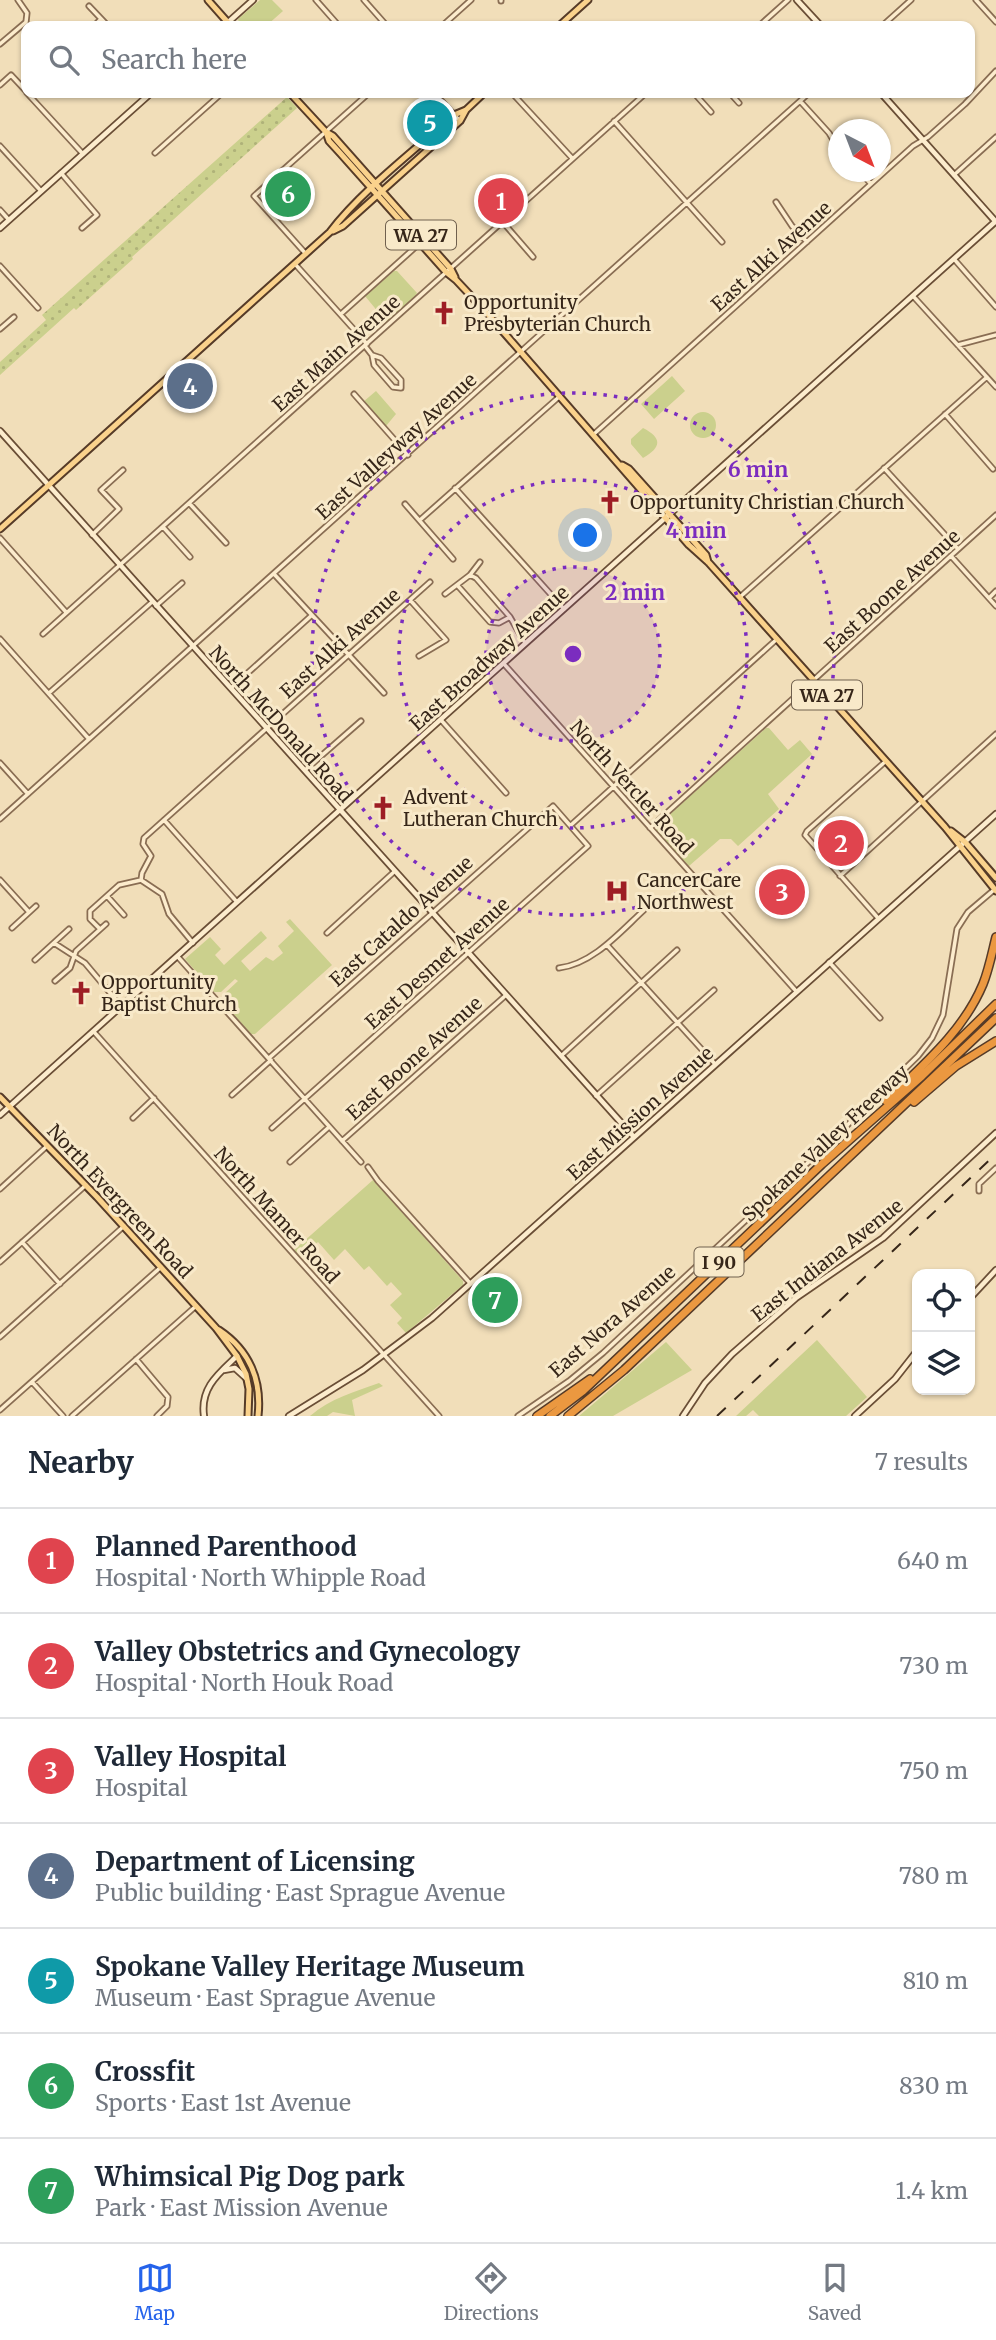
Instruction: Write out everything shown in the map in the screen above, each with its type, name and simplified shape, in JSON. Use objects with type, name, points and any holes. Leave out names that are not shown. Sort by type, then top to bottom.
[{"type":"highway","points":[[822,1164],[929,1060],[962,1021],[984,983],[996,937]]},
{"type":"highway","name":"Spokane Valley Freeway","points":[[550,1416],[583,1391],[822,1164],[922,1076],[996,1004]]},
{"type":"highway","name":"Spokane Valley Freeway","points":[[568,1416],[624,1370],[996,1018]]},
{"type":"highway","points":[[831,1173],[956,1066],[996,1041]]},
{"type":"highway","points":[[537,1416],[616,1359]]},
{"type":"main road","points":[[208,0],[225,21]]},
{"type":"main road","points":[[565,21],[588,0]]},
{"type":"main road","name":"WA 27","points":[[295,98],[333,136],[374,187],[620,463],[629,469],[668,517],[706,555],[709,563],[922,802],[996,878]]},
{"type":"main road","points":[[0,529],[306,254],[330,232],[338,220],[454,115],[466,110],[479,98]]},
{"type":"main road","points":[[330,232],[343,226],[380,193],[460,121],[466,110]]},
{"type":"main road","name":"WA 27","points":[[380,193],[420,243],[449,270]]},
{"type":"main road","name":"WA 27","points":[[962,844],[995,890]]},
{"type":"main road","name":"North Evergreen Road","points":[[0,1097],[86,1185],[216,1328],[224,1342],[252,1368],[258,1387],[258,1416]]},
{"type":"main road","name":"North Evergreen Road","points":[[240,1354],[250,1397],[248,1416]]},
{"type":"street","points":[[18,0],[25,8],[26,21]]},
{"type":"street","points":[[232,21],[253,0]]},
{"type":"street","points":[[316,0],[335,21]]},
{"type":"street","points":[[364,0],[383,21]]},
{"type":"street","points":[[448,21],[471,0]]},
{"type":"street","points":[[765,21],[788,0]]},
{"type":"street","points":[[797,0],[816,21]]},
{"type":"street","points":[[888,21],[911,0]]},
{"type":"street","points":[[976,0],[996,22]]},
{"type":"street","points":[[89,6],[101,19]]},
{"type":"street","points":[[0,44],[21,26]]},
{"type":"street","name":"East Alki Avenue","points":[[975,93],[996,71]]},
{"type":"street","points":[[0,85],[11,75],[21,86]]},
{"type":"street","points":[[32,98],[83,154]]},
{"type":"street","points":[[0,228],[145,98]]},
{"type":"street","points":[[155,153],[216,98]]},
{"type":"street","points":[[306,254],[254,196],[363,98]]},
{"type":"street","points":[[439,98],[460,121]]},
{"type":"street","points":[[517,98],[572,158]]},
{"type":"street","name":"East Main Avenue","points":[[43,634],[640,98]]},
{"type":"street","points":[[698,98],[711,112]]},
{"type":"street","points":[[734,98],[739,103]]},
{"type":"street","name":"East Valleyway Avenue","points":[[0,820],[803,98]]},
{"type":"street","points":[[885,98],[996,221]]},
{"type":"street","name":"East Alki Avenue","points":[[594,434],[871,184],[971,98]]},
{"type":"street","points":[[800,101],[828,132]]},
{"type":"street","points":[[614,121],[722,242]]},
{"type":"street","points":[[954,175],[996,137]]},
{"type":"street","points":[[0,146],[41,191]]},
{"type":"street","points":[[61,173],[97,215],[82,228]]},
{"type":"street","points":[[482,198],[533,257]]},
{"type":"street","points":[[776,202],[807,242]]},
{"type":"street","points":[[0,210],[9,220]]},
{"type":"street","name":"East Broadway Avenue","points":[[0,1115],[996,221]]},
{"type":"street","points":[[341,314],[420,243]]},
{"type":"street","points":[[954,258],[996,307]]},
{"type":"street","points":[[295,264],[366,345],[374,365],[393,387],[401,387],[401,380],[395,373],[381,358],[372,355]]},
{"type":"street","points":[[0,266],[38,308]]},
{"type":"street","points":[[913,296],[996,387]]},
{"type":"street","points":[[0,329],[14,317]]},
{"type":"street","points":[[958,345],[996,335]]},
{"type":"street","points":[[740,597],[986,377]]},
{"type":"street","points":[[354,394],[408,454]]},
{"type":"street","points":[[419,520],[560,396]]},
{"type":"street","points":[[945,414],[993,469]]},
{"type":"street","name":"North McDonald Road","points":[[0,431],[634,1137]]},
{"type":"street","points":[[884,468],[958,549]]},
{"type":"street","points":[[92,534],[119,509],[101,490],[123,470]]},
{"type":"street","points":[[455,488],[564,610]]},
{"type":"street","points":[[189,503],[226,543]]},
{"type":"street","points":[[404,504],[453,559]]},
{"type":"street","name":"East Boone Avenue","points":[[650,828],[996,515]]},
{"type":"street","points":[[163,527],[190,557]]},
{"type":"street","points":[[0,538],[67,612]]},
{"type":"street","points":[[951,556],[996,606]]},
{"type":"street","points":[[445,594],[458,586],[480,562]]},
{"type":"street","points":[[274,574],[384,692]]},
{"type":"street","points":[[470,575],[476,578],[510,617],[526,644]]},
{"type":"street","name":"East Alki Avenue","points":[[141,880],[152,856],[144,844],[144,838],[430,582]]},
{"type":"street","points":[[49,693],[182,583]]},
{"type":"street","points":[[458,586],[491,622],[499,623],[510,617]]},
{"type":"street","points":[[989,598],[996,591]]},
{"type":"street","points":[[410,600],[446,640],[419,656]]},
{"type":"street","points":[[230,689],[312,615]]},
{"type":"street","points":[[0,639],[89,739]]},
{"type":"street","points":[[570,826],[777,639]]},
{"type":"street","name":"North Vercler Road","points":[[504,664],[796,992]]},
{"type":"street","points":[[441,720],[506,793]]},
{"type":"street","points":[[305,770],[361,721]]},
{"type":"street","points":[[840,876],[996,734]]},
{"type":"street","points":[[878,918],[805,835],[886,761]]},
{"type":"street","points":[[0,763],[28,794]]},
{"type":"street","name":"East Cataldo Avenue","points":[[232,1095],[431,913],[553,806],[570,826]]},
{"type":"street","name":"East Mission Avenue","points":[[289,1416],[341,1384],[432,1318],[996,814]]},
{"type":"street","points":[[164,820],[238,903]]},
{"type":"street","name":"East Desmet Avenue","points":[[272,1128],[588,846],[570,826]]},
{"type":"street","points":[[327,933],[395,871]]},
{"type":"street","points":[[0,880],[29,912]]},
{"type":"street","points":[[100,929],[90,919],[89,913],[119,885],[141,880],[162,894],[169,914],[193,943]]},
{"type":"street","name":"East Nora Avenue","points":[[518,1416],[569,1381],[625,1333],[863,1111],[918,1056],[932,1038],[943,1015],[957,929],[968,912],[995,890]]},
{"type":"street","points":[[107,896],[124,915]]},
{"type":"street","points":[[12,928],[36,906]]},
{"type":"street","points":[[559,968],[587,958],[607,944],[644,910]]},
{"type":"street","points":[[55,981],[70,968],[78,949],[106,924]]},
{"type":"street","points":[[35,960],[69,929]]},
{"type":"street","points":[[54,943],[85,963],[122,1007]]},
{"type":"street","points":[[607,944],[715,1064]]},
{"type":"street","points":[[561,1056],[677,950]]},
{"type":"street","points":[[178,957],[361,1162]]},
{"type":"street","points":[[829,962],[880,1018]]},
{"type":"street","points":[[596,1096],[714,990]]},
{"type":"street","name":"East Boone Avenue","points":[[342,1141],[505,996]]},
{"type":"street","name":"North Mamer Road","points":[[94,1032],[439,1416]]},
{"type":"street","points":[[133,1118],[154,1098]]},
{"type":"street","points":[[290,1161],[329,1127]]},
{"type":"street","name":"East Indiana Avenue","points":[[683,1416],[705,1383],[732,1354],[796,1298],[883,1238],[996,1133]]},
{"type":"street","points":[[0,1189],[47,1146]]},
{"type":"street","points":[[368,1167],[470,1283]]},
{"type":"street","points":[[979,1191],[979,1184],[996,1168]]},
{"type":"street","points":[[0,1262],[86,1185]]},
{"type":"street","points":[[0,1337],[124,1226]]},
{"type":"street","points":[[22,1242],[60,1284]]},
{"type":"street","points":[[0,1410],[161,1267]]},
{"type":"street","points":[[975,1293],[996,1270]]},
{"type":"street","points":[[72,1416],[195,1306]]},
{"type":"street","points":[[204,1416],[204,1396],[211,1381],[240,1354]]},
{"type":"street","points":[[855,1416],[895,1379],[912,1357]]},
{"type":"street","points":[[136,1359],[169,1401],[157,1416]]},
{"type":"street","points":[[220,1372],[235,1368],[248,1382]]},
{"type":"street","points":[[32,1382],[63,1416]]},
{"type":"green space","points":[[260,0],[272,0],[283,11],[272,21],[238,19]]},
{"type":"green space","points":[[286,98],[297,108],[132,257],[133,259],[0,375],[0,362],[46,320],[42,315]]},
{"type":"green space","points":[[394,271],[417,293],[388,324],[365,296]]},
{"type":"green space","points":[[672,376],[685,391],[654,419],[641,404]]},
{"type":"green space","points":[[376,391],[396,414],[386,426],[363,402]]},
{"type":"green space","points":[[703,412],[712,416],[716,425],[712,434],[703,438],[694,434],[690,425],[694,416]]},
{"type":"green space","points":[[643,428],[657,439],[657,443],[643,458],[631,444],[631,439]]},
{"type":"green space","points":[[769,728],[788,750],[800,740],[812,754],[768,794],[779,809],[738,846],[731,839],[720,839],[689,866],[656,831],[657,826]]},
{"type":"green space","points":[[290,919],[332,965],[255,1034],[251,1034],[223,1002],[224,994],[238,981],[235,979],[221,992],[214,992],[185,959],[210,937],[221,949],[215,955],[224,965],[261,931],[267,938],[241,961],[250,971],[266,957],[273,961],[283,953],[278,946],[294,931],[286,922]]},
{"type":"green space","points":[[373,1180],[463,1281],[463,1285],[406,1333],[397,1323],[402,1318],[390,1305],[402,1294],[391,1282],[387,1286],[369,1266],[364,1270],[345,1249],[334,1260],[318,1242],[301,1257],[294,1250]]},
{"type":"green space","points":[[817,1340],[867,1397],[846,1416],[759,1416],[753,1410],[746,1416],[736,1416]]},
{"type":"green space","points":[[666,1342],[692,1370],[613,1416],[579,1416]]},
{"type":"green space","points":[[379,1383],[383,1386],[352,1400],[355,1416],[333,1412],[327,1416],[310,1416],[334,1400]]},
{"type":"railway","points":[[717,1416],[996,1154]]},
{"type":"place","name":"Spokane Valley Heritage Museum","points":[[430,123]]},
{"type":"place","name":"Crossfit","points":[[288,194]]},
{"type":"place","name":"Planned Parenthood","points":[[501,201]]},
{"type":"place","name":"Opportunity Presbyterian Church","points":[[444,313]]},
{"type":"place","name":"Department of Licensing","points":[[190,386]]},
{"type":"place","name":"Opportunity Christian Church","points":[[610,502]]},
{"type":"place","name":"Advent Lutheran Church","points":[[383,808]]},
{"type":"place","name":"Valley Obstetrics and Gynecology","points":[[841,843]]},
{"type":"place","name":"CancerCare Northwest","points":[[617,891]]},
{"type":"place","name":"Valley Hospital","points":[[782,892]]},
{"type":"place","name":"Opportunity Baptist Church","points":[[81,993]]},
{"type":"place","name":"Whimsical Pig Dog park","points":[[495,1300]]}]
